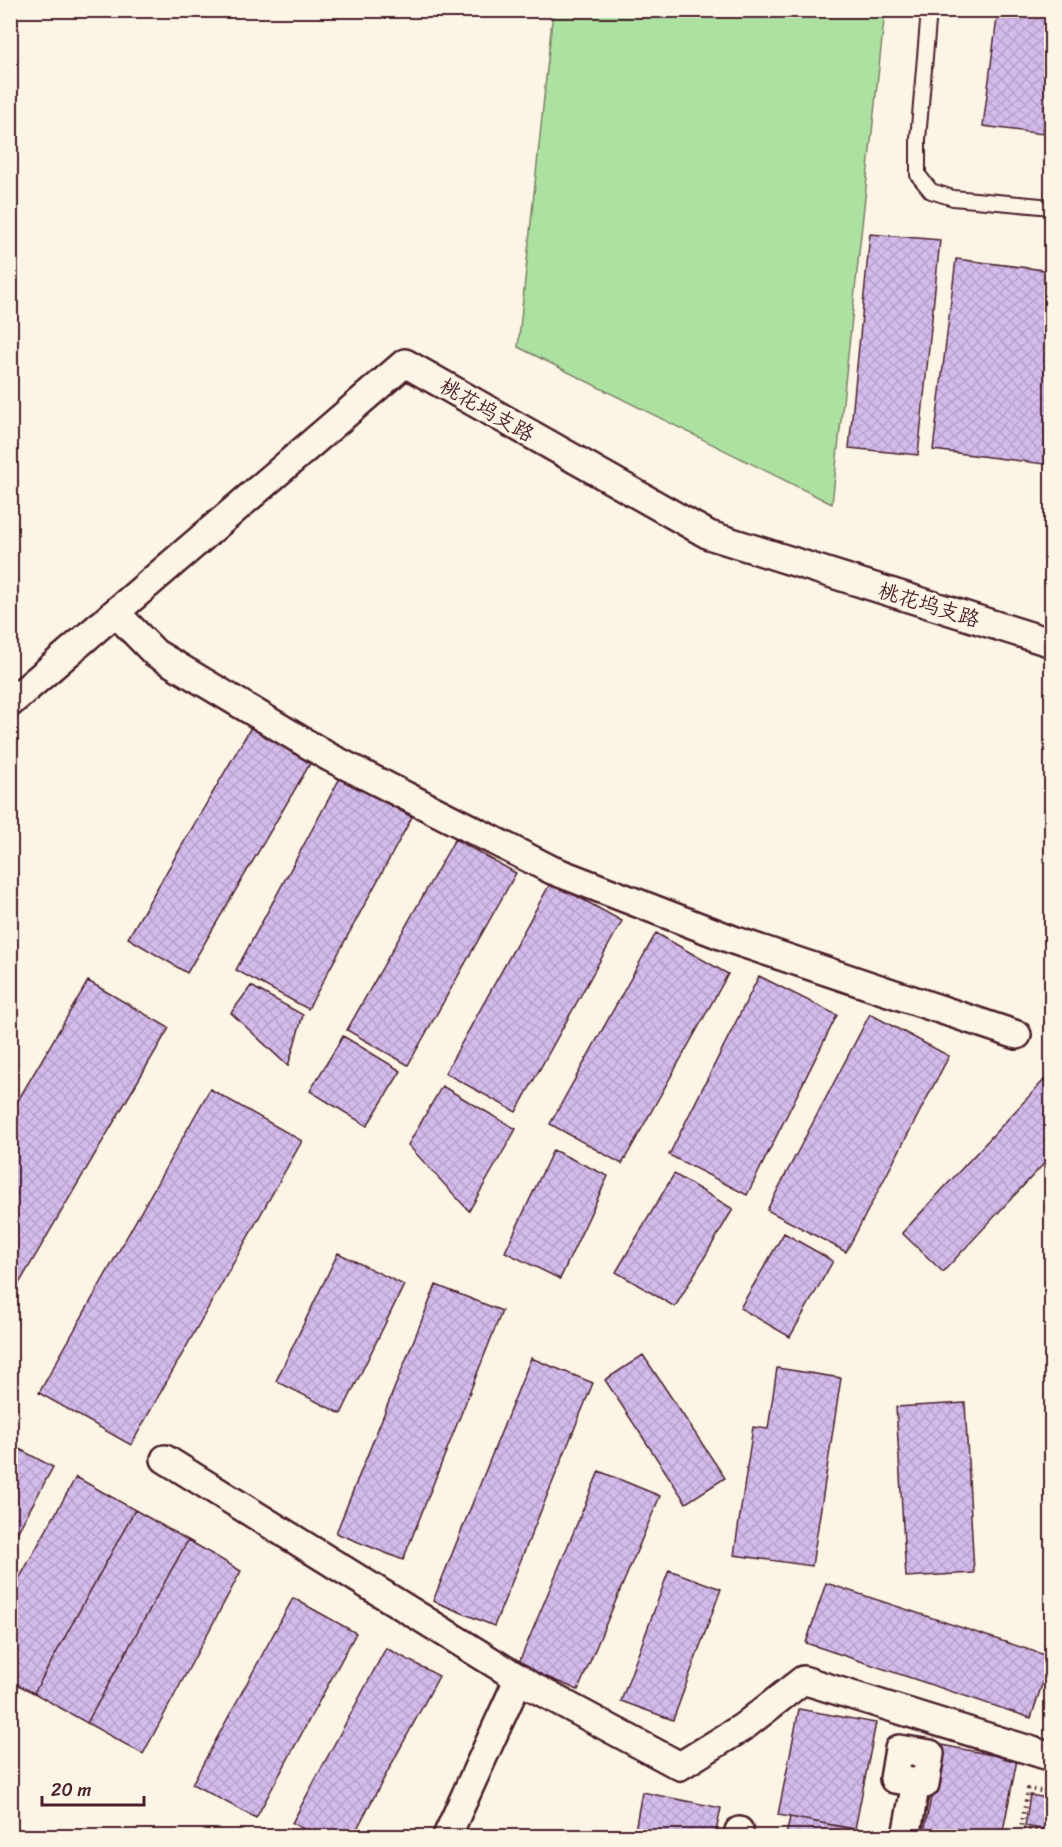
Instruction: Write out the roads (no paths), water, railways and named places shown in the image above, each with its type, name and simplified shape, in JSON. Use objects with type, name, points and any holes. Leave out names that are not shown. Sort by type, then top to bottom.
[{"type":"street","name":"桃花坞支路","points":[[10,703],[405,363],[709,535],[1052,643]]},
{"type":"street","points":[[116,613],[155,653],[319,751],[552,870],[736,942],[1017,1035]]},
{"type":"street","points":[[165,1459],[519,1678],[680,1766],[743,1727],[803,1680],[1052,1757]]},
{"type":"street","points":[[447,1836],[519,1678]]},
{"type":"street","points":[[906,1836],[916,1783]]},
{"type":"lane","points":[[929,10],[918,139],[918,175],[931,191],[953,198],[1052,207]]}]
